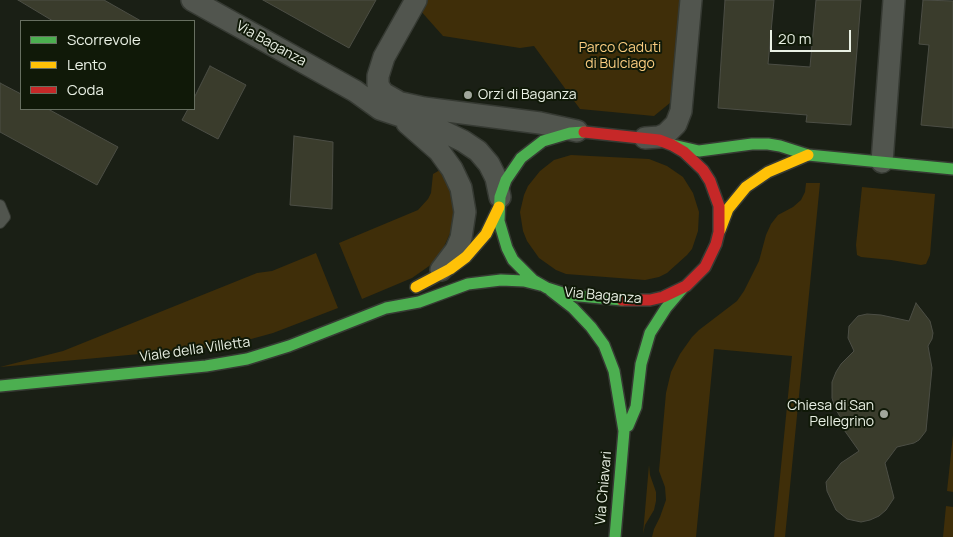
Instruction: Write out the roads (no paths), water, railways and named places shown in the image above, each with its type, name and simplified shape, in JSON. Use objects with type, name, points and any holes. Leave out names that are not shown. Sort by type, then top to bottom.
[{"type":"street","name":"Via Baganza","points":[[192,0],[349,88],[439,129],[471,146],[484,157],[493,171],[500,202]]},
{"type":"street","points":[[416,0],[384,57],[377,81],[380,89],[394,108],[439,151],[452,169],[462,194],[465,212],[461,238],[456,250],[444,268],[428,281]]},
{"type":"street","points":[[645,138],[659,137],[666,134],[676,124],[681,111],[691,0]]},
{"type":"street","points":[[882,162],[894,0]]},
{"type":"street","points":[[349,88],[356,90],[365,87],[374,81],[379,72]]},
{"type":"street","name":"Via Baganza","points":[[394,108],[424,108],[540,123],[584,132],[645,138],[672,145],[684,152],[694,160],[710,181],[719,206],[719,232],[716,244],[705,267],[686,286],[663,298],[637,301],[569,295],[544,287],[522,271],[513,260],[499,222],[500,202],[506,180],[512,169],[531,148],[556,136],[584,132]]},
{"type":"street","points":[[672,145],[699,151],[752,144],[768,144],[808,155],[953,169]]},
{"type":"street","points":[[719,232],[728,210],[746,187],[768,172],[808,155]]},
{"type":"street","name":"Viale della Villetta","points":[[386,308],[409,291],[450,269],[466,257],[486,234],[500,202]]},
{"type":"street","name":"Viale della Villetta","points":[[0,386],[206,366],[247,359],[289,346],[386,308],[419,302],[477,282],[513,280],[544,287]]},
{"type":"street","name":"Via Chiavari","points":[[623,441],[625,431],[636,407],[641,364],[650,333],[666,308],[686,286]]},
{"type":"street","name":"Via Chiavari","points":[[544,287],[563,299],[583,317],[604,345],[614,371],[624,431],[615,537]]},
{"type":"lane","points":[[0,205],[5,217],[0,223]]},
{"type":"place","name":"Orzi di Baganza","points":[[468,95]]},
{"type":"place","name":"Chiesa di San Pellegrino","points":[[884,414]]},
{"type":"park label","name":"Parco Caduti di Bulciago","points":[[620,56]]}]
